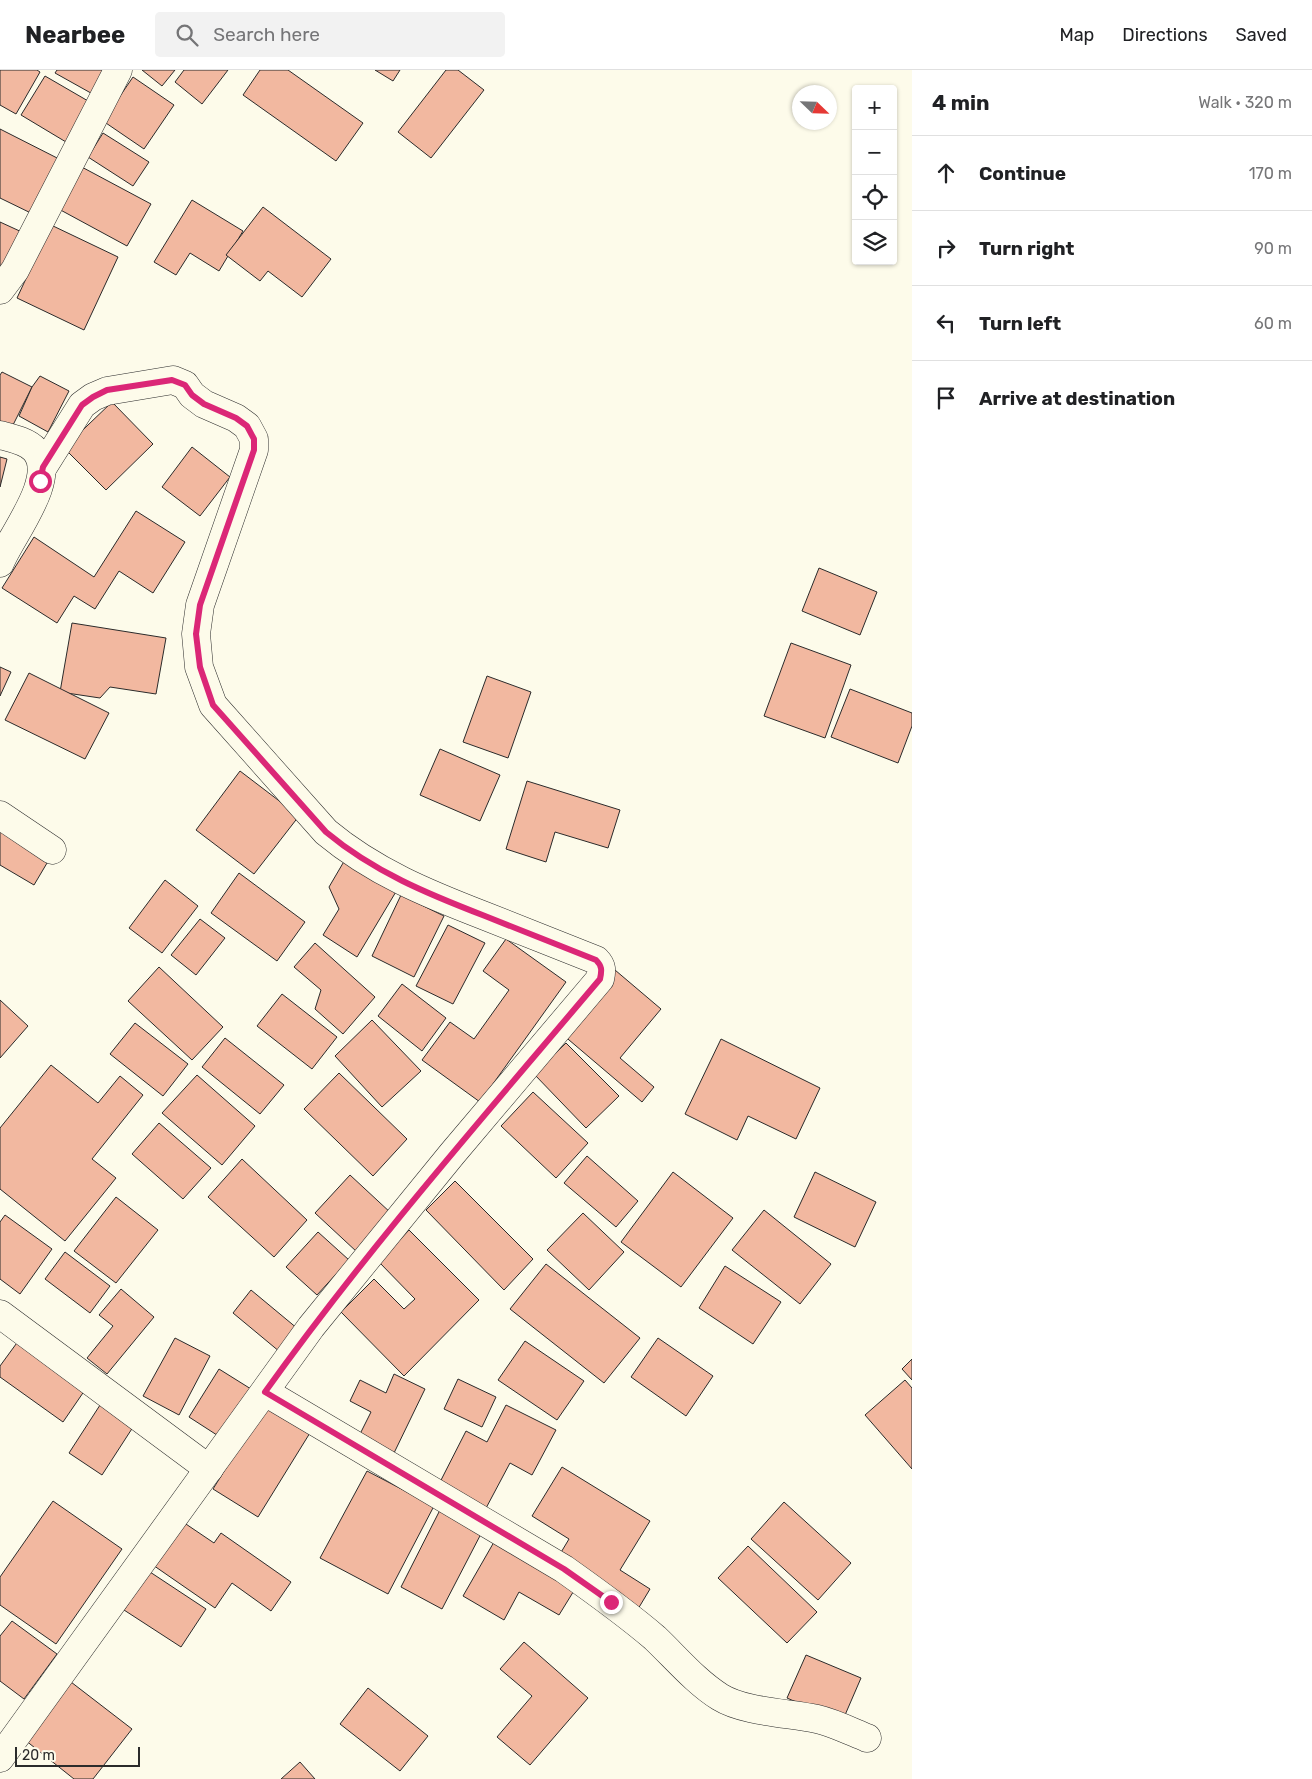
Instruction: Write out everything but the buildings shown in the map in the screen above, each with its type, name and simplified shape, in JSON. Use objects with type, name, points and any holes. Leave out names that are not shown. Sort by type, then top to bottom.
[{"type":"street","points":[[0,290],[15,270],[118,70]]},
{"type":"street","points":[[0,563],[11,539],[31,506],[43,467],[82,405],[93,397],[107,390],[172,380],[185,385],[192,395],[204,404],[236,418],[247,426],[254,439],[254,450],[200,605],[196,634],[200,667],[213,705],[326,832],[346,850],[374,867],[430,895],[596,960],[601,965],[602,971],[600,979],[452,1154],[311,1327],[0,1758]]},
{"type":"street","points":[[0,435],[28,444],[36,451],[43,467]]},
{"type":"street","points":[[0,815],[52,850]]},
{"type":"street","points":[[0,1314],[209,1468]]},
{"type":"street","points":[[265,1392],[564,1569],[611,1602],[721,1698],[739,1705],[837,1725],[867,1738]]},
{"type":"route","points":[[40,481],[43,467],[82,405],[107,390],[172,380],[185,385],[192,395],[204,404],[236,418],[247,426],[254,439],[254,450],[200,605],[196,634],[200,667],[213,705],[326,832],[346,850],[374,867],[430,895],[596,960],[601,965],[600,979],[452,1154],[311,1327],[265,1392],[564,1569],[611,1602]]}]
